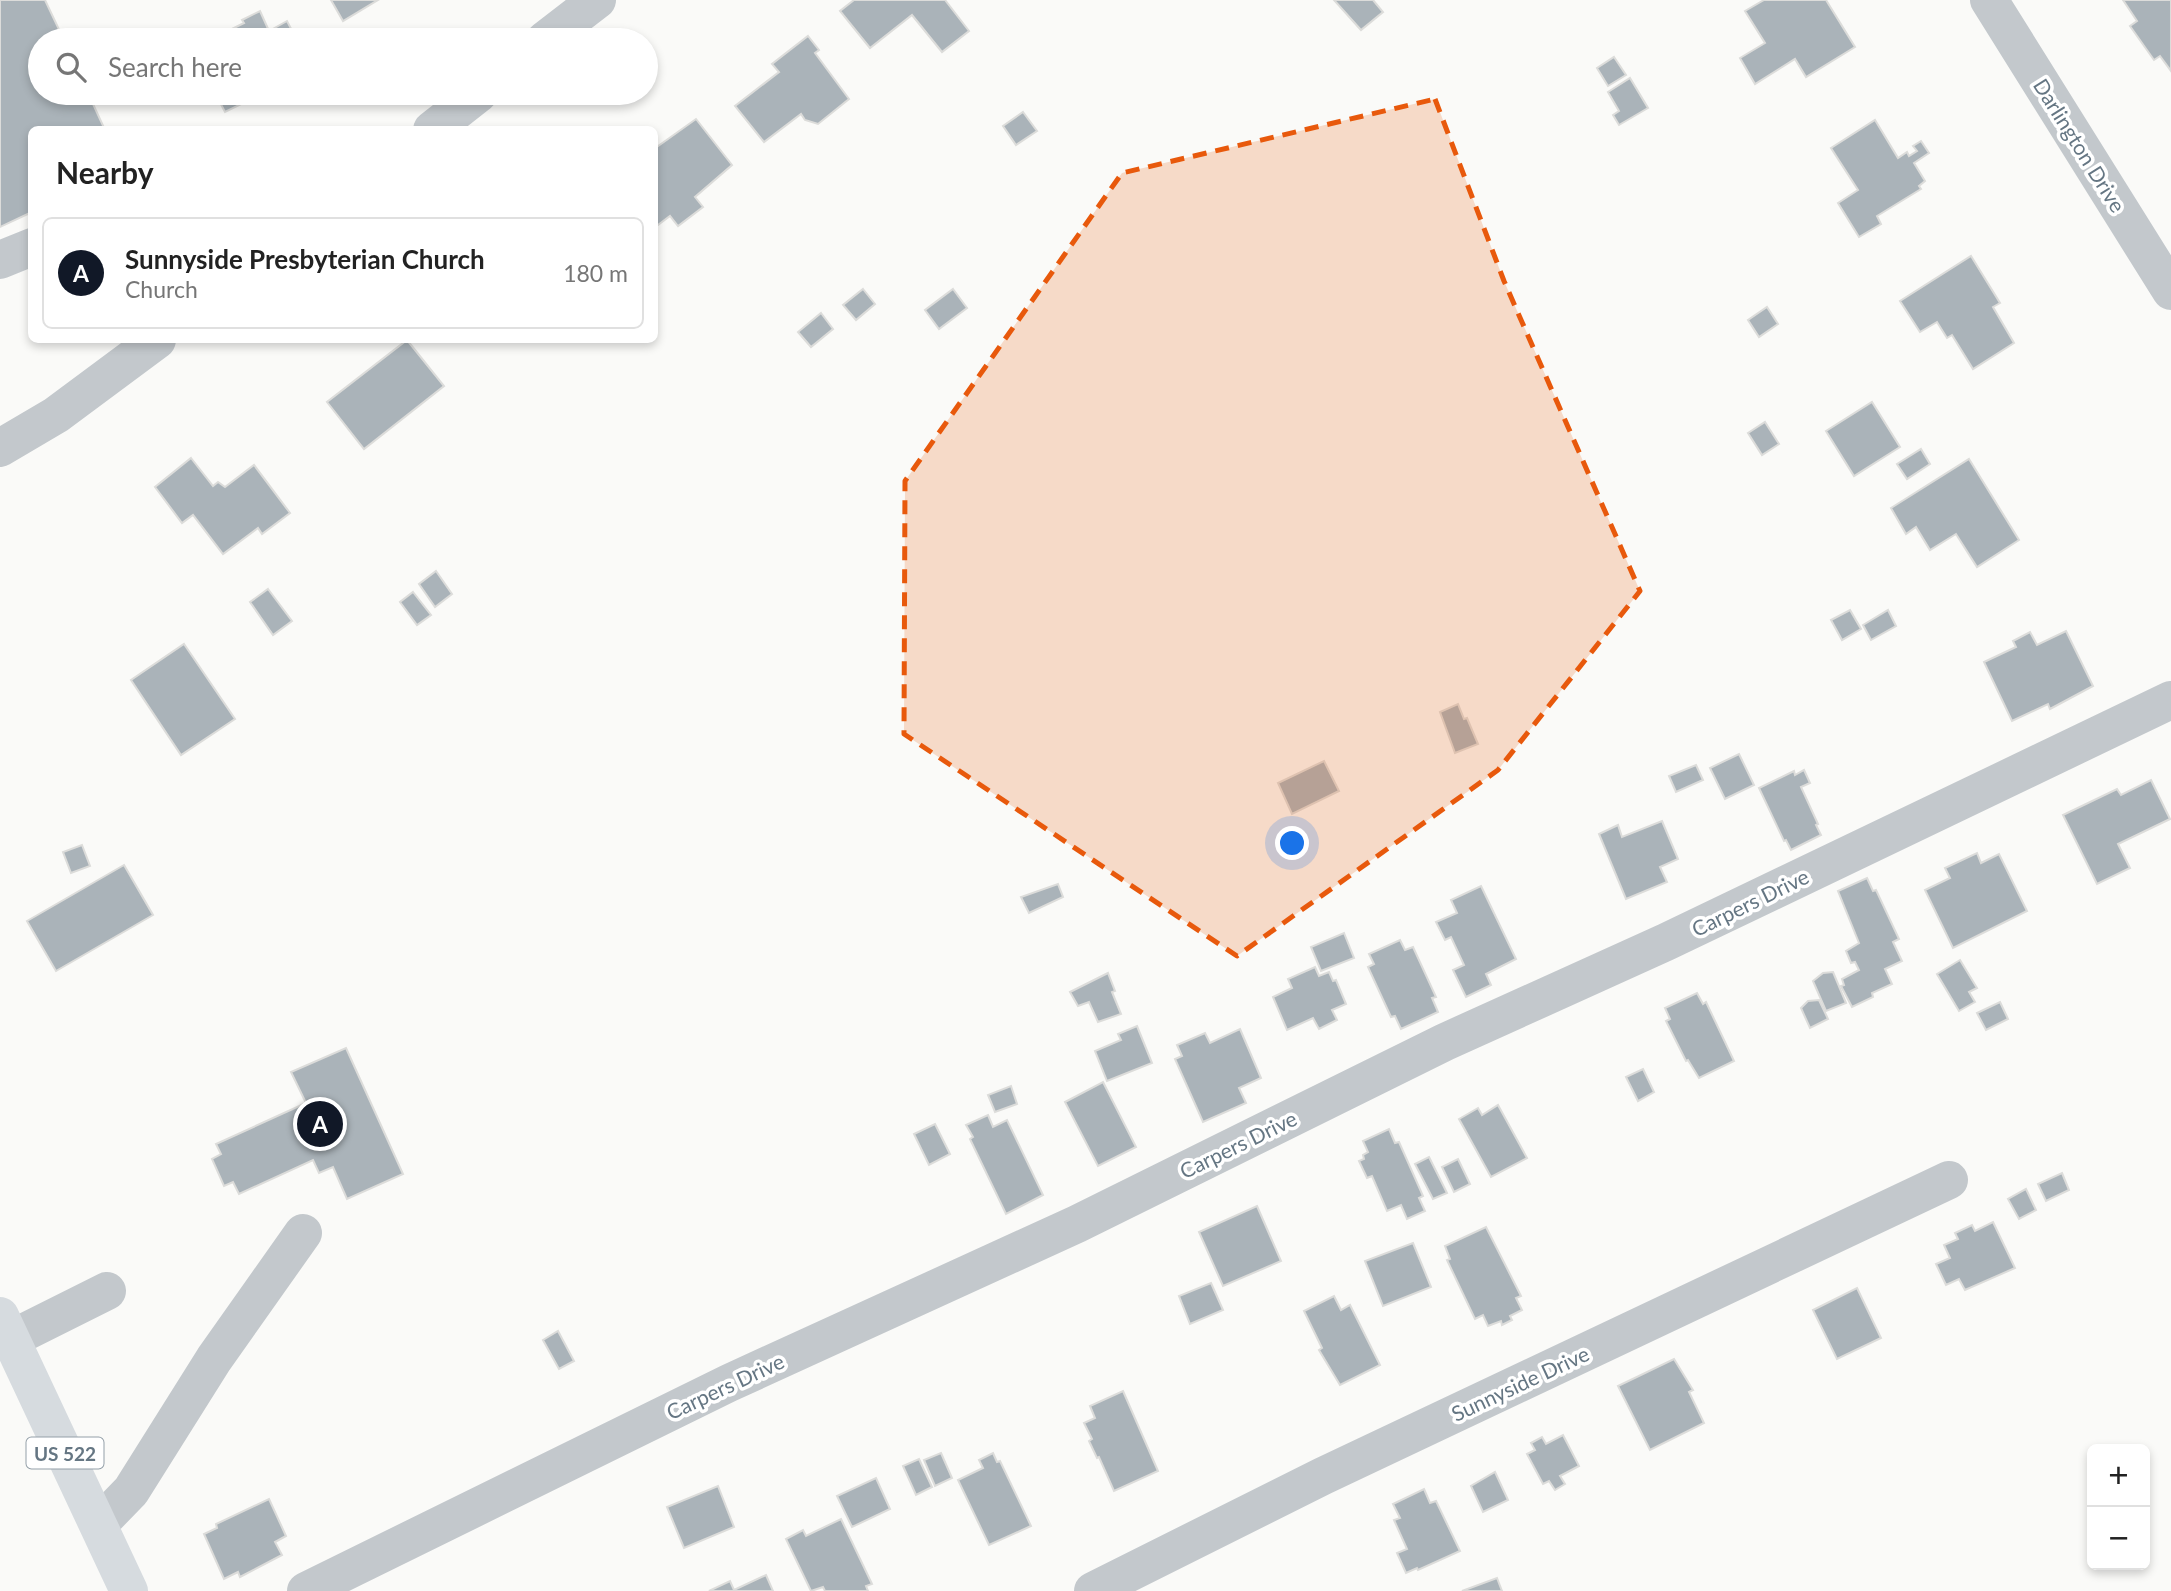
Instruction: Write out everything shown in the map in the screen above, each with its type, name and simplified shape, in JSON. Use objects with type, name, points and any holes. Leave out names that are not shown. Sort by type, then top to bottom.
[{"type":"main road","name":"US 522","points":[[4,1333],[99,1524],[129,1591]]},
{"type":"street","name":"Darlington Drive","points":[[1989,0],[2171,291]]},
{"type":"street","points":[[437,126],[464,105]]},
{"type":"street","points":[[0,260],[28,249]]},
{"type":"street","points":[[0,449],[56,415],[153,343]]},
{"type":"street","name":"Carpers Drive","points":[[306,1591],[729,1383],[1077,1224],[1445,1042],[1666,942],[2171,700]]},
{"type":"street","name":"Sunnyside Drive","points":[[1093,1591],[1323,1476],[1949,1180]]},
{"type":"street","points":[[99,1524],[131,1491],[214,1359],[303,1233]]},
{"type":"street","points":[[4,1333],[107,1291]]},
{"type":"highlighted area","points":[[1435,99],[1504,281],[1640,591],[1498,770],[1237,956],[904,734],[905,481],[1122,173]]},
{"type":"building","points":[[0,0],[45,0],[58,28],[28,28],[28,105],[94,105],[103,126],[28,126],[28,214],[0,227]]},
{"type":"building","points":[[331,0],[378,0],[343,21]]},
{"type":"building","points":[[854,0],[945,0],[969,31],[942,52],[912,15],[870,48],[840,11]]},
{"type":"building","points":[[1334,0],[1373,0],[1383,12],[1361,30]]},
{"type":"building","points":[[1764,0],[1826,0],[1855,47],[1806,77],[1795,59],[1755,84],[1740,58],[1765,43],[1745,11]]},
{"type":"building","points":[[2123,0],[2171,0],[2171,71],[2160,56],[2154,60],[2130,26],[2137,21]]},
{"type":"building","points":[[260,11],[268,28],[234,28],[244,23],[242,20]]},
{"type":"building","points":[[287,21],[291,28],[274,28]]},
{"type":"building","points":[[808,36],[819,50],[815,53],[849,99],[818,124],[805,120],[801,114],[764,142],[735,106],[779,72],[772,64]]},
{"type":"building","points":[[1614,57],[1626,75],[1608,86],[1597,68]]},
{"type":"building","points":[[1630,78],[1648,108],[1619,125],[1613,115],[1619,111],[1608,92]]},
{"type":"building","points":[[221,105],[239,105],[225,112]]},
{"type":"building","points":[[1023,112],[1037,131],[1016,145],[1003,126]]},
{"type":"building","points":[[696,119],[732,165],[695,197],[703,207],[678,226],[670,216],[658,225],[658,146]]},
{"type":"building","points":[[1875,120],[1898,158],[1907,152],[1909,156],[1917,151],[1913,146],[1921,141],[1929,153],[1914,163],[1925,181],[1919,186],[1921,189],[1877,216],[1881,224],[1859,237],[1838,203],[1858,190],[1831,148]]},
{"type":"building","points":[[1971,256],[2000,303],[1993,307],[2014,343],[1973,369],[1952,335],[1947,338],[1937,322],[1920,332],[1900,301]]},
{"type":"building","points":[[863,289],[875,304],[856,320],[843,305]]},
{"type":"building","points":[[953,289],[967,308],[939,329],[925,310]]},
{"type":"building","points":[[1767,307],[1778,324],[1759,337],[1748,320]]},
{"type":"building","points":[[821,313],[833,329],[811,347],[798,332]]},
{"type":"building","points":[[403,343],[409,343],[444,386],[364,449],[327,402]]},
{"type":"building","points":[[1872,402],[1900,447],[1854,476],[1826,431]]},
{"type":"building","points":[[1765,422],[1779,444],[1762,455],[1748,433]]},
{"type":"building","points":[[1921,449],[1930,464],[1907,479],[1897,464]]},
{"type":"building","points":[[191,458],[213,486],[218,482],[225,487],[254,465],[290,513],[262,534],[258,528],[223,554],[193,515],[182,523],[155,487]]},
{"type":"building","points":[[1969,459],[2019,540],[1977,567],[1956,534],[1930,550],[1916,527],[1906,534],[1891,508]]},
{"type":"building","points":[[436,571],[452,594],[435,607],[419,584]]},
{"type":"building","points":[[268,589],[292,621],[273,635],[250,602]]},
{"type":"building","points":[[413,592],[431,615],[417,625],[400,602]]},
{"type":"building","points":[[1850,610],[1861,629],[1842,640],[1831,620]]},
{"type":"building","points":[[1888,610],[1896,626],[1871,640],[1863,625]]},
{"type":"building","points":[[2066,631],[2093,686],[2050,709],[2048,704],[2012,721],[1984,662],[2016,647],[2013,641],[2030,632],[2037,645]]},
{"type":"building","points":[[184,644],[235,719],[181,755],[131,680]]},
{"type":"building","points":[[1458,704],[1478,744],[1455,753],[1440,712]]},
{"type":"building","points":[[1739,754],[1754,785],[1725,799],[1710,768]]},
{"type":"building","points":[[1324,761],[1339,791],[1292,814],[1278,783]]},
{"type":"building","points":[[1696,765],[1703,780],[1676,792],[1669,776]]},
{"type":"building","points":[[1804,770],[1810,783],[1801,787],[1821,835],[1791,850],[1759,788],[1794,771],[1795,775]]},
{"type":"building","points":[[2151,780],[2170,819],[2118,844],[2130,868],[2097,884],[2063,815],[2117,789],[2121,795]]},
{"type":"building","points":[[1662,821],[1678,859],[1660,867],[1667,882],[1626,899],[1599,834],[1618,825],[1622,837]]},
{"type":"building","points":[[82,845],[90,866],[71,873],[63,852]]},
{"type":"building","points":[[1977,853],[1981,863],[1999,854],[2027,911],[1953,948],[1925,890],[1950,878],[1945,868]]},
{"type":"building","points":[[124,865],[153,915],[56,971],[27,921]]},
{"type":"building","points":[[1867,878],[1873,891],[1876,890],[1899,939],[1893,942],[1902,961],[1885,969],[1892,984],[1872,993],[1873,997],[1852,1007],[1841,986],[1844,985],[1842,979],[1859,970],[1855,962],[1851,963],[1846,951],[1859,943],[1838,891]]},
{"type":"building","points":[[1058,884],[1063,897],[1029,913],[1021,897]]},
{"type":"building","points":[[1481,886],[1516,959],[1486,974],[1491,985],[1466,997],[1453,970],[1464,965],[1451,937],[1445,940],[1436,922],[1457,913],[1451,900]]},
{"type":"building","points":[[1344,933],[1354,958],[1321,971],[1311,947]]},
{"type":"building","points":[[1400,940],[1405,950],[1413,947],[1436,997],[1432,998],[1438,1012],[1401,1029],[1395,1016],[1391,1017],[1368,967],[1374,964],[1369,954]]},
{"type":"building","points":[[1960,960],[1977,988],[1969,992],[1975,1002],[1959,1011],[1937,974]]},
{"type":"building","points":[[1315,967],[1319,976],[1329,972],[1333,981],[1336,980],[1346,1004],[1332,1010],[1337,1020],[1319,1029],[1313,1018],[1287,1030],[1273,997],[1292,988],[1288,979]]},
{"type":"building","points":[[1833,972],[1846,1003],[1826,1011],[1813,981],[1823,973]]},
{"type":"building","points":[[1108,973],[1121,1014],[1098,1022],[1089,1002],[1078,1006],[1070,992]]},
{"type":"building","points":[[1697,993],[1703,1004],[1706,1002],[1734,1061],[1699,1078],[1688,1060],[1686,1061],[1666,1021],[1670,1019],[1665,1008]]},
{"type":"building","points":[[1819,1000],[1828,1019],[1810,1028],[1801,1008],[1808,1001]]},
{"type":"building","points":[[2000,1002],[2008,1019],[1986,1030],[1977,1013]]},
{"type":"building","points":[[1137,1026],[1152,1063],[1107,1081],[1095,1051],[1121,1040],[1118,1034]]},
{"type":"building","points":[[1240,1029],[1261,1078],[1239,1088],[1246,1103],[1203,1122],[1175,1059],[1182,1056],[1177,1045],[1205,1033],[1210,1043]]},
{"type":"building","points":[[346,1048],[403,1174],[347,1199],[333,1167],[319,1173],[313,1160],[239,1194],[233,1182],[224,1186],[212,1159],[221,1154],[216,1144],[306,1103],[291,1072]]},
{"type":"building","points":[[1643,1069],[1654,1092],[1638,1101],[1626,1077]]},
{"type":"building","points":[[1103,1082],[1136,1147],[1098,1166],[1065,1102]]},
{"type":"building","points":[[1011,1086],[1017,1104],[995,1112],[988,1095]]},
{"type":"building","points":[[1498,1105],[1527,1158],[1491,1177],[1459,1119],[1478,1108],[1482,1115]]},
{"type":"building","points":[[988,1115],[993,1127],[1007,1120],[1043,1195],[1006,1214],[966,1125]]},
{"type":"building","points":[[935,1124],[950,1154],[929,1165],[914,1134]]},
{"type":"building","points":[[1389,1129],[1395,1143],[1399,1142],[1423,1196],[1419,1198],[1425,1211],[1407,1219],[1401,1205],[1387,1211],[1372,1176],[1367,1178],[1359,1161],[1364,1159],[1363,1155],[1368,1152],[1363,1141]]},
{"type":"building","points":[[1429,1157],[1447,1193],[1433,1199],[1415,1164]]},
{"type":"building","points":[[1458,1159],[1470,1184],[1454,1192],[1442,1167]]},
{"type":"building","points":[[2062,1173],[2069,1190],[2046,1201],[2038,1184]]},
{"type":"building","points":[[2026,1189],[2036,1210],[2019,1219],[2008,1199]]},
{"type":"building","points":[[1257,1206],[1281,1261],[1223,1286],[1199,1232]]},
{"type":"building","points":[[1993,1222],[2015,1268],[1965,1290],[1959,1279],[1946,1285],[1936,1264],[1950,1258],[1944,1245],[1958,1239],[1955,1233],[1972,1225],[1975,1231]]},
{"type":"building","points":[[1486,1227],[1521,1296],[1516,1298],[1522,1310],[1510,1316],[1512,1320],[1502,1325],[1501,1321],[1488,1326],[1483,1315],[1475,1319],[1447,1260],[1450,1259],[1445,1246]]},
{"type":"building","points":[[1413,1243],[1431,1287],[1383,1306],[1365,1261]]},
{"type":"building","points":[[1211,1283],[1223,1310],[1190,1324],[1179,1296]]},
{"type":"building","points":[[1857,1288],[1881,1338],[1837,1359],[1813,1310]]},
{"type":"building","points":[[1334,1296],[1341,1310],[1350,1305],[1380,1365],[1340,1385],[1319,1350],[1322,1348],[1304,1311]]},
{"type":"building","points":[[558,1331],[574,1361],[559,1369],[543,1340]]},
{"type":"building","points":[[1674,1359],[1693,1390],[1689,1392],[1704,1423],[1650,1450],[1618,1386]]},
{"type":"building","points":[[1123,1391],[1158,1471],[1114,1491],[1089,1441],[1092,1439],[1084,1423],[1095,1418],[1090,1406]]},
{"type":"building","points":[[1563,1435],[1579,1466],[1560,1476],[1565,1484],[1555,1490],[1549,1481],[1543,1484],[1527,1454],[1535,1450],[1531,1443],[1542,1437],[1546,1444]]},
{"type":"building","points":[[941,1453],[952,1478],[935,1486],[924,1460]]},
{"type":"building","points":[[993,1453],[997,1462],[1000,1461],[1031,1526],[989,1545],[958,1480],[983,1468],[979,1460]]},
{"type":"building","points":[[919,1459],[932,1487],[916,1495],[903,1466]]},
{"type":"building","points":[[1495,1472],[1508,1500],[1483,1512],[1471,1486]]},
{"type":"building","points":[[876,1478],[890,1509],[852,1527],[837,1496]]},
{"type":"building","points":[[718,1486],[734,1527],[684,1548],[667,1507]]},
{"type":"building","points":[[1424,1489],[1430,1503],[1436,1501],[1460,1551],[1406,1573],[1397,1553],[1407,1549],[1394,1520],[1400,1518],[1393,1504]]},
{"type":"building","points":[[269,1499],[286,1536],[275,1542],[282,1555],[240,1577],[238,1572],[224,1579],[204,1534],[217,1528],[216,1524]]},
{"type":"building","points":[[841,1519],[872,1584],[866,1586],[868,1591],[825,1591],[823,1587],[811,1591],[786,1539],[803,1530],[806,1536]]},
{"type":"building","points":[[766,1575],[773,1591],[709,1591],[730,1581],[734,1590]]},
{"type":"building","points":[[1497,1578],[1502,1591],[1462,1591]]},
{"type":"place","name":"Sunnyside Presbyterian Church","points":[[320,1124]]}]
